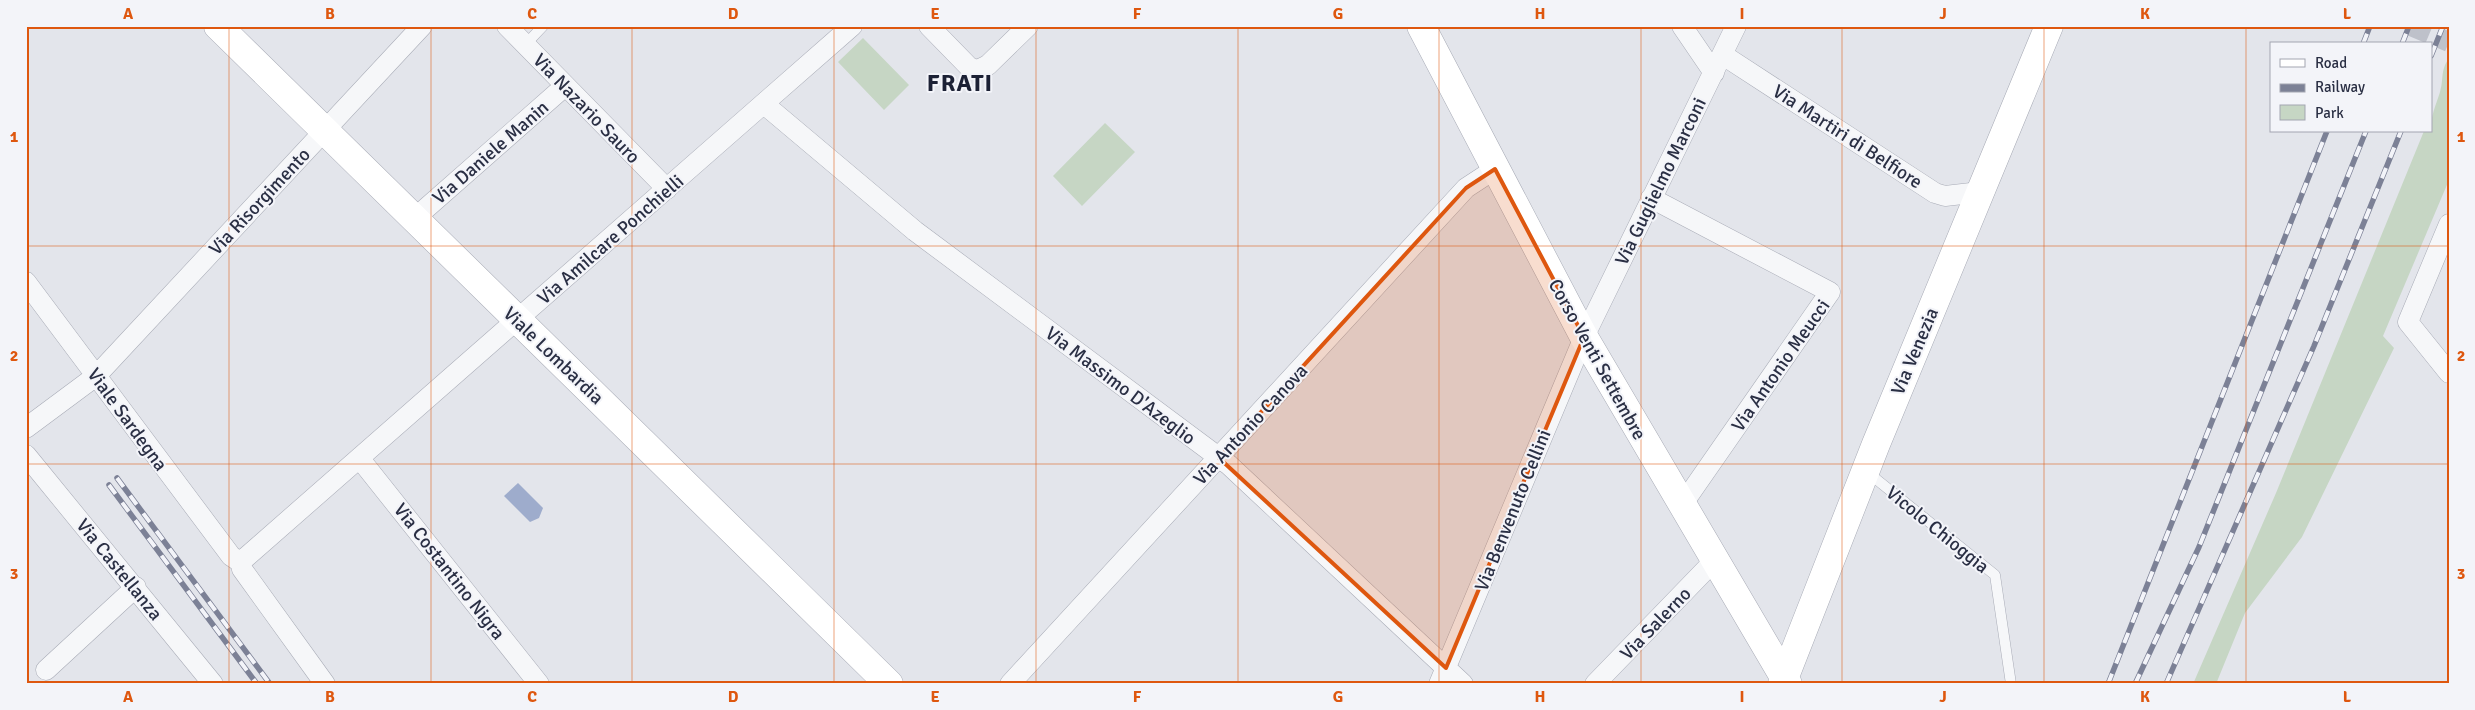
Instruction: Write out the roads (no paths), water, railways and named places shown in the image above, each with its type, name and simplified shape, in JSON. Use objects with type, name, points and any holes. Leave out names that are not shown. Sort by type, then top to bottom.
[{"type":"street","name":"Viale Lombardia","points":[[218,26],[889,684]]},
{"type":"street","name":"Via Risorgimento","points":[[26,428],[96,376],[422,26]]},
{"type":"street","name":"Via Nazario Sauro","points":[[507,26],[667,189]]},
{"type":"street","name":"Via Amilcare Ponchielli","points":[[235,558],[253,554],[852,26]]},
{"type":"street","points":[[930,26],[974,70],[984,68],[1028,26]]},
{"type":"street","name":"Corso Venti Settembre","points":[[1421,26],[1584,337],[1785,682]]},
{"type":"street","points":[[1682,26],[1714,73]]},
{"type":"street","name":"Via Guglielmo Marconi","points":[[1584,337],[1736,26]]},
{"type":"street","name":"Via Venezia","points":[[1785,682],[1865,470],[2049,26]]},
{"type":"street","name":"Via Martiri di Belfiore","points":[[1723,55],[1935,193],[1945,196],[1980,192]]},
{"type":"street","name":"Via Daniele Manin","points":[[415,218],[565,86]]},
{"type":"street","name":"Via Massimo D'Azeglio","points":[[764,104],[909,226],[1219,458],[1443,676],[1463,684]]},
{"type":"street","name":"Via Antonio Canova","points":[[1010,684],[1466,188],[1495,170]]},
{"type":"street","name":"Via Antonio Meucci","points":[[1651,198],[1830,292],[1682,505]]},
{"type":"street","points":[[2449,224],[2408,322],[2449,373]]},
{"type":"street","name":"Viale Sardegna","points":[[26,282],[235,558],[325,684]]},
{"type":"street","name":"Via Benvenuto Cellini","points":[[1443,676],[1584,337]]},
{"type":"street","name":"Via Castellanza","points":[[26,455],[136,587],[213,684]]},
{"type":"street","name":"Via Costantino Nigra","points":[[360,459],[539,684]]},
{"type":"street","name":"Via Salerno","points":[[1595,684],[1714,561]]},
{"type":"street","points":[[46,670],[136,587]]},
{"type":"lane","points":[[525,44],[543,26]]},
{"type":"lane","name":"Vicolo Chioggia","points":[[1865,470],[1995,575],[2011,684]]},
{"type":"water","points":[[518,483],[543,508],[539,518],[530,522],[504,496]]},
{"type":"tunnel","points":[[2411,26],[2449,42]]},
{"type":"railway","points":[[2364,42],[2370,26]]},
{"type":"railway","points":[[2403,42],[2409,26]]},
{"type":"railway","points":[[2432,54],[2443,26]]},
{"type":"railway","points":[[2108,684],[2327,132]]},
{"type":"railway","points":[[2135,684],[2199,547],[2366,132]]},
{"type":"railway","points":[[2166,684],[2314,346],[2401,132]]},
{"type":"railway","points":[[117,478],[270,684]]},
{"type":"railway","points":[[109,485],[257,684]]},
{"type":"district","name":"FRATI","points":[[960,83]]}]
